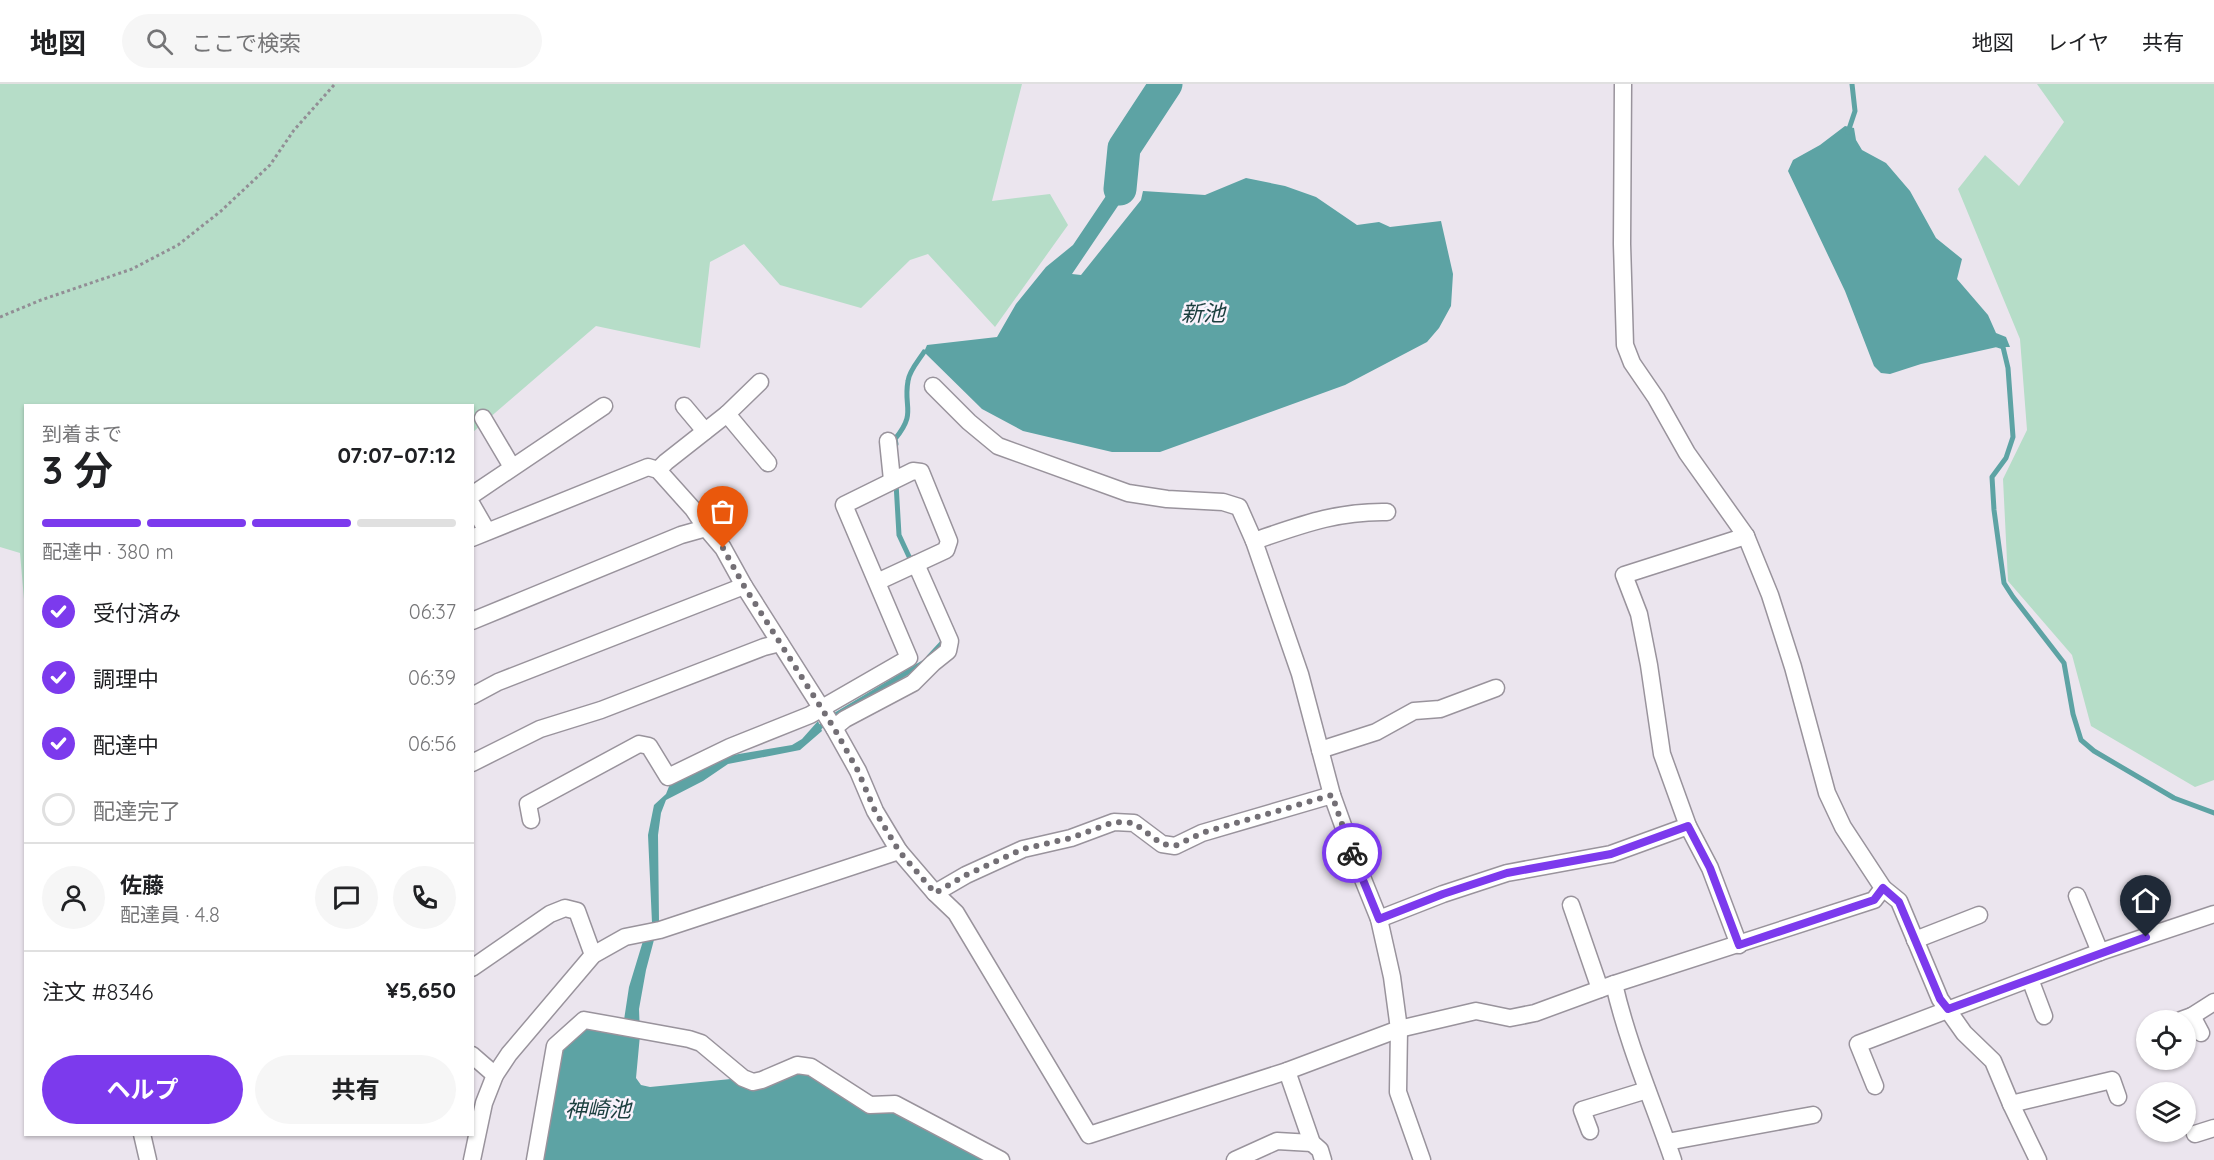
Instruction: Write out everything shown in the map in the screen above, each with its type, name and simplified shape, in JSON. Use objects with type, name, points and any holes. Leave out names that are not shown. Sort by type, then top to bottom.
[{"type":"street","points":[[1623,84],[1624,345],[1632,363],[1656,398],[1688,453],[1746,536],[1770,595],[1794,667],[1827,793],[1843,827],[1883,888],[1899,902],[1940,999],[1964,1033],[1993,1061],[2038,1160]]},
{"type":"street","points":[[658,470],[727,414],[760,382]]},
{"type":"street","points":[[933,386],[969,422],[998,446],[1128,493],[1167,499],[1223,502],[1239,507],[1254,541],[1300,674],[1332,795],[1379,919],[1392,977],[1399,1029],[1398,1092],[1422,1160]]},
{"type":"street","points":[[474,494],[604,406]]},
{"type":"street","points":[[684,406],[705,431]]},
{"type":"street","points":[[727,414],[768,463]]},
{"type":"street","points":[[483,418],[512,466]]},
{"type":"street","points":[[888,441],[892,480]]},
{"type":"street","points":[[474,512],[480,534],[648,467],[658,470],[693,509],[723,548],[744,586],[828,719],[858,771],[875,811],[899,851],[935,893],[956,913],[1089,1135],[1287,1071],[1399,1029],[1476,1011],[1510,1018],[1535,1013],[1607,987],[1874,900],[1883,888]]},
{"type":"street","points":[[828,719],[909,658],[844,505],[913,471],[921,472],[949,541],[946,550],[878,582]]},
{"type":"street","points":[[1254,541],[1320,518],[1362,511],[1387,512]]},
{"type":"street","points":[[474,620],[681,535],[706,528]]},
{"type":"street","points":[[1739,945],[1710,868],[1688,826],[1662,753],[1639,614],[1624,575],[1746,536]]},
{"type":"street","points":[[531,820],[528,804],[639,744],[649,746],[668,777],[730,747],[810,715],[828,719],[845,719],[914,683],[948,651],[950,641],[916,564]]},
{"type":"street","points":[[474,695],[498,682],[744,586]]},
{"type":"street","points":[[474,762],[540,729],[602,710],[764,647],[780,643]]},
{"type":"street","points":[[1320,750],[1356,736],[1376,732],[1414,711],[1440,709],[1496,688]]},
{"type":"street","points":[[935,893],[966,875],[1023,849],[1071,838],[1114,822],[1134,823],[1162,844],[1175,846],[1202,833],[1332,795]]},
{"type":"street","points":[[1379,919],[1443,894],[1507,873],[1611,854],[1688,826]]},
{"type":"street","points":[[472,1160],[484,1103],[495,1075],[509,1054],[593,955],[626,937],[652,931],[899,851]]},
{"type":"street","points":[[2077,896],[2100,952]]},
{"type":"street","points":[[1570,905],[1607,987],[1619,1005],[1673,1160]]},
{"type":"street","points":[[474,967],[550,914],[565,908],[576,911],[593,955]]},
{"type":"street","points":[[1875,1086],[1858,1044],[2100,952],[2214,914]]},
{"type":"street","points":[[1915,940],[1979,915]]},
{"type":"street","points":[[2030,979],[2044,1016]]},
{"type":"street","points":[[2196,1012],[2214,1002]]},
{"type":"street","points":[[535,1160],[555,1046],[584,1020],[701,1043],[743,1078],[753,1082],[797,1065],[811,1067],[870,1105],[895,1104],[1001,1160]]},
{"type":"street","points":[[2196,1028],[2201,1033]]},
{"type":"street","points":[[474,1057],[495,1075]]},
{"type":"street","points":[[1287,1071],[1312,1143],[1320,1150],[1323,1160]]},
{"type":"street","points":[[2011,1104],[2112,1080],[2118,1097]]},
{"type":"street","points":[[1590,1131],[1582,1110],[1647,1090]]},
{"type":"street","points":[[1667,1142],[1813,1115]]},
{"type":"street","points":[[2196,1134],[2214,1128]]},
{"type":"street","points":[[142,1136],[148,1160]]},
{"type":"street","points":[[1235,1160],[1277,1141],[1312,1143]]},
{"type":"path","points":[[0,317],[41,300],[132,269],[178,245],[221,211],[270,165],[294,130],[335,84]]},
{"type":"green space","points":[[0,84],[1022,84],[992,201],[1050,194],[1068,225],[995,327],[928,254],[910,260],[861,308],[780,285],[744,244],[710,262],[700,348],[596,326],[474,431],[474,404],[24,404],[24,599],[20,553],[0,547]]},
{"type":"green space","points":[[2037,84],[2214,84],[2214,780],[2195,787],[2091,726],[2072,655],[2008,581],[2003,479],[2027,430],[2020,339],[1958,189],[1985,155],[2019,186],[2064,122]]},
{"type":"water","points":[[1845,126],[1854,128],[1856,140],[1862,150],[1886,163],[1910,191],[1936,238],[1962,259],[1957,279],[1988,315],[1996,333],[2006,337],[2010,347],[1997,347],[1921,364],[1890,374],[1881,373],[1874,366],[1845,291],[1788,171],[1793,160],[1820,145]]},
{"type":"water","name":"新池","points":[[1246,178],[1285,186],[1316,197],[1357,225],[1379,222],[1390,227],[1441,221],[1453,274],[1451,306],[1439,328],[1427,342],[1345,385],[1160,452],[1112,452],[1023,431],[982,409],[924,352],[927,345],[997,337],[1016,304],[1046,267],[1073,245],[1112,187],[1128,191],[1072,274],[1081,275],[1141,200],[1143,191],[1205,195]]},
{"type":"water","name":"神崎池","points":[[818,721],[822,731],[800,750],[728,764],[703,781],[666,800],[661,813],[658,835],[659,921],[646,970],[639,1009],[640,1035],[636,1078],[641,1085],[650,1087],[731,1079],[747,1086],[797,1070],[892,1108],[989,1160],[540,1160],[558,1052],[586,1027],[624,1020],[629,987],[643,941],[652,923],[648,835],[654,805],[666,794],[670,784],[721,757],[792,745],[802,739]]},
{"type":"waterway","points":[[1120,189],[1124,148],[1166,84]]},
{"type":"waterway","points":[[1848,132],[1855,111],[1852,84]]},
{"type":"waterway","points":[[1997,345],[2003,347],[2008,368],[2013,437],[2006,458],[1992,477],[2004,583],[2064,663],[2073,714],[2081,740],[2094,751],[2174,798],[2214,813]]},
{"type":"waterway","points":[[896,444],[895,439],[906,422],[909,377],[924,352]]},
{"type":"waterway","points":[[896,483],[899,535],[912,563]]},
{"type":"waterway","points":[[929,657],[942,643],[943,638]]},
{"type":"waterway","points":[[816,730],[834,716],[923,663]]},
{"type":"way so far","points":[[723,548],[744,586],[834,728],[858,771],[875,811],[899,851],[935,893],[966,875],[1023,849],[1071,838],[1114,822],[1134,823],[1162,844],[1175,846],[1202,833],[1332,795],[1352,853]]},
{"type":"route","points":[[1352,853],[1379,919],[1443,894],[1507,873],[1611,854],[1688,826],[1710,868],[1739,945],[1874,900],[1883,888],[1899,902],[1940,999],[1948,1009],[2146,937]]}]
